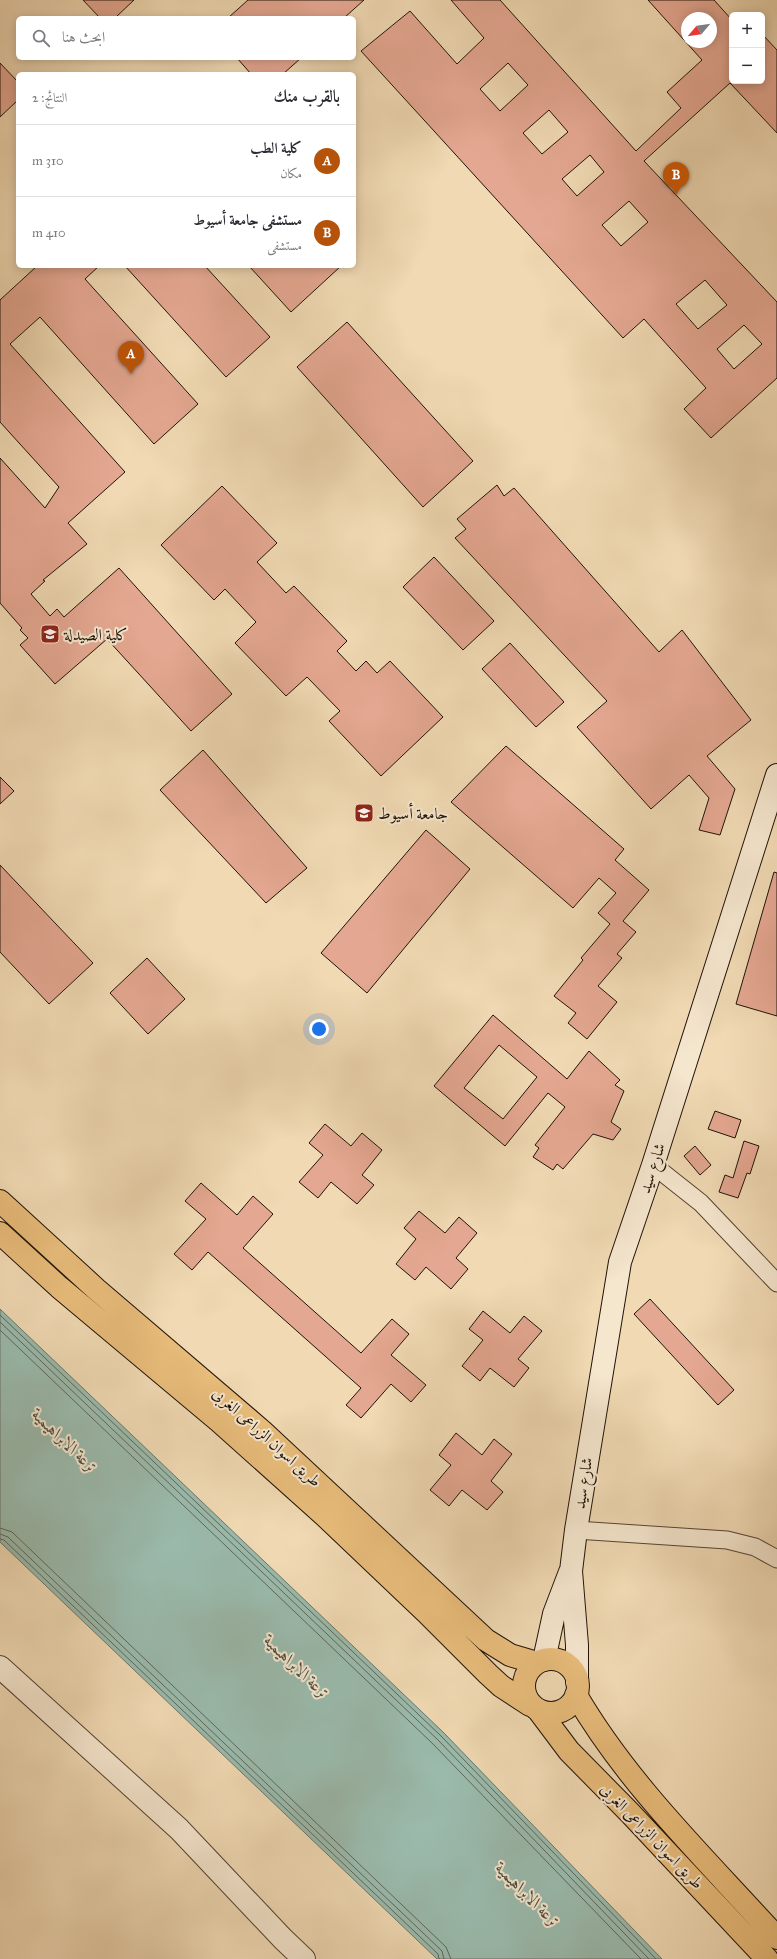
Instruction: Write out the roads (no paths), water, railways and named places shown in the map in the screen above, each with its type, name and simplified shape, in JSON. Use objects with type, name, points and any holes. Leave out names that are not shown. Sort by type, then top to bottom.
[{"type":"main road","name":"شارع سيد","points":[[577,1689],[577,1645],[571,1571],[576,1530],[620,1262],[653,1165],[777,775]]},
{"type":"main road","name":"طريق اسوان الزراعى الغربى","points":[[0,1202],[96,1289],[262,1431],[486,1640],[510,1655],[540,1661]]},
{"type":"main road","name":"طريق اسوان الزراعى الغربى","points":[[0,1232],[59,1287],[218,1421],[324,1515],[501,1686],[535,1708],[569,1751],[630,1813],[767,1959]]},
{"type":"main road","name":"شارع سيد","points":[[540,1661],[554,1614],[571,1571]]},
{"type":"main road","points":[[557,1660],[569,1666],[574,1674],[577,1689],[570,1706],[564,1710],[552,1714],[535,1708],[525,1697],[523,1687],[525,1677],[530,1669],[540,1661],[557,1660]]},
{"type":"main road","points":[[0,1667],[179,1829],[283,1939],[304,1959]]},
{"type":"main road","name":"طريق اسوان الزراعى الغربى","points":[[577,1689],[606,1742],[644,1792],[777,1938]]},
{"type":"street","points":[[653,1165],[701,1203],[777,1283]]},
{"type":"street","points":[[576,1530],[727,1540],[755,1546],[777,1559]]},
{"type":"water","name":"ترعة الابراهيمية","points":[[0,1309],[444,1733],[662,1959],[437,1959],[0,1542]]},
{"type":"place","name":"مستشفی جامعة أسيوط","points":[[676,195]]},
{"type":"place","name":"كلية الطب","points":[[131,374]]},
{"type":"place","name":"كلية الصيدلة","points":[[50,634]]},
{"type":"place","name":"جامعة أسيوط","points":[[364,813]]}]
